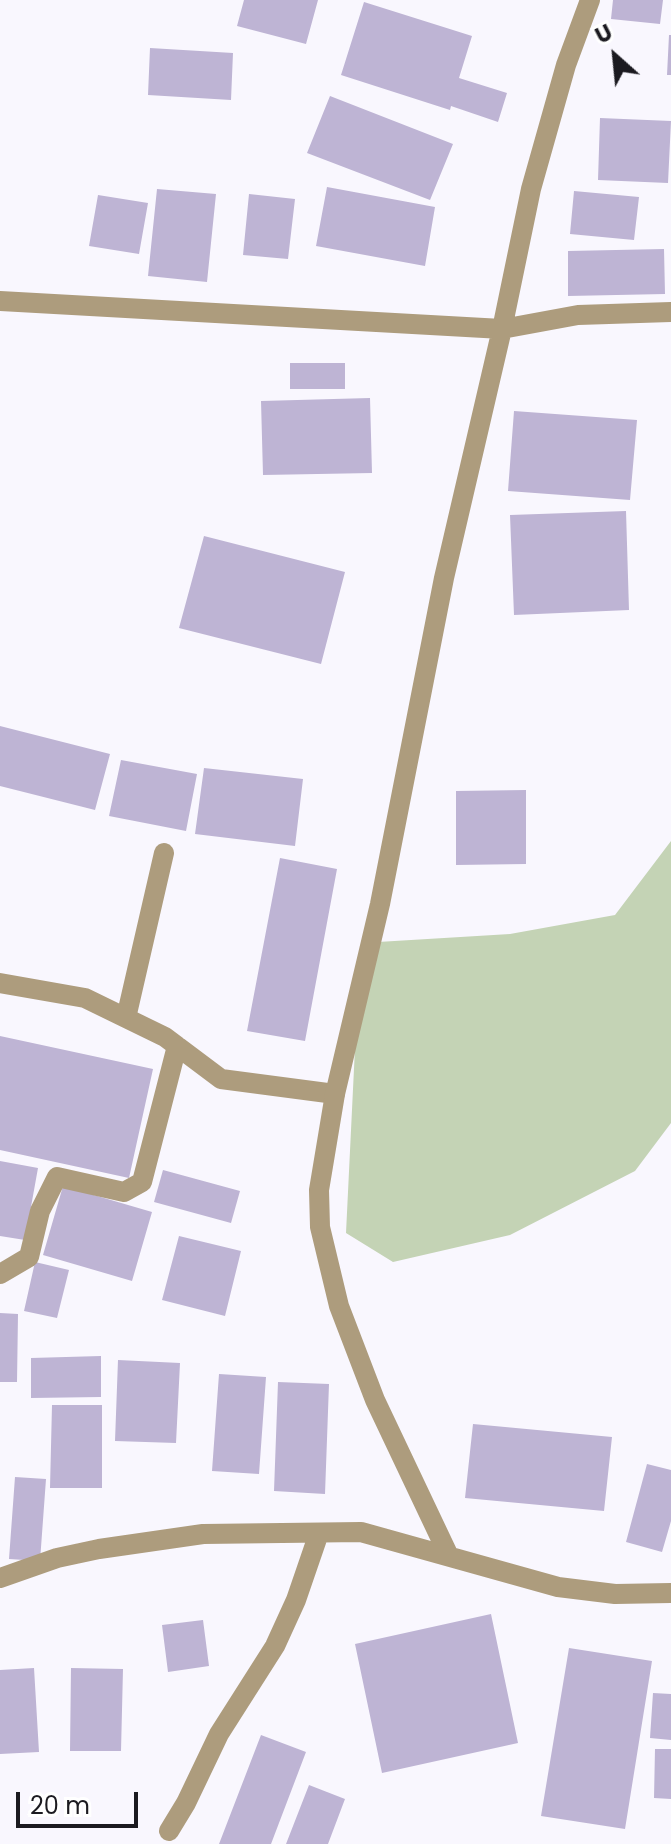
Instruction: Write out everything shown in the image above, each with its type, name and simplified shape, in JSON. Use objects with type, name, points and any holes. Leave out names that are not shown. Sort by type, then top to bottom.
[{"type":"street","points":[[448,1554],[375,1400],[339,1306],[320,1227],[319,1190],[335,1094],[380,904],[444,578],[531,189],[566,65],[590,0]]},
{"type":"street","points":[[0,301],[502,329],[578,315],[671,312]]},
{"type":"street","points":[[126,1018],[164,853]]},
{"type":"street","points":[[0,983],[85,998],[165,1037],[221,1079],[335,1094]]},
{"type":"street","points":[[0,1274],[29,1257],[40,1211],[57,1177],[124,1192],[142,1182],[177,1046]]},
{"type":"street","points":[[0,1578],[57,1558],[203,1534],[361,1532],[558,1587],[615,1594],[671,1593]]},
{"type":"street","points":[[169,1831],[213,1745],[281,1633],[319,1533]]},
{"type":"green space","points":[[671,841],[671,1123],[635,1171],[510,1235],[393,1262],[346,1233],[355,1048],[378,942],[510,934],[615,915]]},
{"type":"building","points":[[244,0],[318,0],[306,44],[237,26]]},
{"type":"building","points":[[613,0],[663,0],[660,24],[611,19]]},
{"type":"building","points":[[364,2],[472,36],[459,78],[507,93],[498,122],[341,75]]},
{"type":"building","points":[[669,35],[671,75],[667,75]]},
{"type":"building","points":[[150,48],[233,53],[231,100],[148,95]]},
{"type":"building","points":[[330,96],[453,144],[430,200],[307,153]]},
{"type":"building","points":[[600,118],[671,121],[668,183],[598,180]]},
{"type":"building","points":[[327,187],[435,207],[425,266],[316,246]]},
{"type":"building","points":[[157,189],[216,194],[207,282],[148,276]]},
{"type":"building","points":[[574,191],[639,197],[634,240],[570,234]]},
{"type":"building","points":[[249,194],[295,199],[288,259],[243,255]]},
{"type":"building","points":[[98,195],[148,203],[139,254],[89,246]]},
{"type":"building","points":[[664,249],[665,294],[568,296],[568,251]]},
{"type":"building","points":[[290,363],[345,363],[345,389],[290,389]]},
{"type":"building","points":[[370,398],[372,473],[263,475],[261,401]]},
{"type":"building","points":[[514,411],[637,420],[630,500],[508,491]]},
{"type":"building","points":[[626,511],[629,610],[514,615],[510,515]]},
{"type":"building","points":[[204,536],[345,572],[321,664],[179,628]]},
{"type":"building","points":[[0,726],[110,754],[95,810],[0,786]]},
{"type":"building","points":[[121,760],[197,774],[186,831],[109,816]]},
{"type":"building","points":[[204,768],[303,779],[295,846],[195,834]]},
{"type":"building","points":[[526,790],[526,864],[456,865],[456,791]]},
{"type":"building","points":[[280,858],[337,869],[305,1041],[247,1031]]},
{"type":"building","points":[[0,1036],[153,1069],[129,1178],[0,1150]]},
{"type":"building","points":[[0,1161],[38,1168],[25,1240],[0,1236]]},
{"type":"building","points":[[163,1170],[240,1191],[231,1223],[154,1202]]},
{"type":"building","points":[[63,1186],[152,1212],[132,1281],[43,1255]]},
{"type":"building","points":[[179,1236],[241,1251],[225,1316],[162,1300]]},
{"type":"building","points":[[35,1262],[69,1270],[57,1318],[24,1311]]},
{"type":"building","points":[[0,1313],[18,1314],[17,1382],[0,1382]]},
{"type":"building","points":[[101,1356],[101,1397],[31,1398],[31,1358]]},
{"type":"building","points":[[118,1360],[180,1363],[176,1443],[115,1441]]},
{"type":"building","points":[[219,1374],[266,1377],[259,1474],[212,1471]]},
{"type":"building","points":[[278,1382],[329,1384],[325,1494],[274,1491]]},
{"type":"building","points":[[52,1405],[102,1405],[102,1488],[50,1488]]},
{"type":"building","points":[[473,1424],[612,1437],[604,1511],[465,1498]]},
{"type":"building","points":[[647,1464],[671,1470],[671,1521],[662,1552],[626,1542]]},
{"type":"building","points":[[15,1477],[46,1479],[40,1561],[9,1559]]},
{"type":"building","points":[[491,1614],[518,1743],[382,1773],[355,1644]]},
{"type":"building","points":[[203,1620],[209,1666],[168,1672],[162,1625]]},
{"type":"building","points":[[569,1648],[652,1661],[625,1829],[541,1816]]},
{"type":"building","points":[[34,1668],[39,1752],[0,1754],[0,1670]]},
{"type":"building","points":[[71,1668],[123,1669],[121,1751],[70,1751]]},
{"type":"building","points":[[653,1693],[671,1694],[671,1740],[650,1738]]},
{"type":"building","points":[[261,1735],[306,1752],[271,1844],[219,1844]]},
{"type":"building","points":[[655,1749],[671,1749],[671,1799],[654,1798]]},
{"type":"building","points":[[309,1785],[345,1799],[328,1844],[286,1844]]}]
